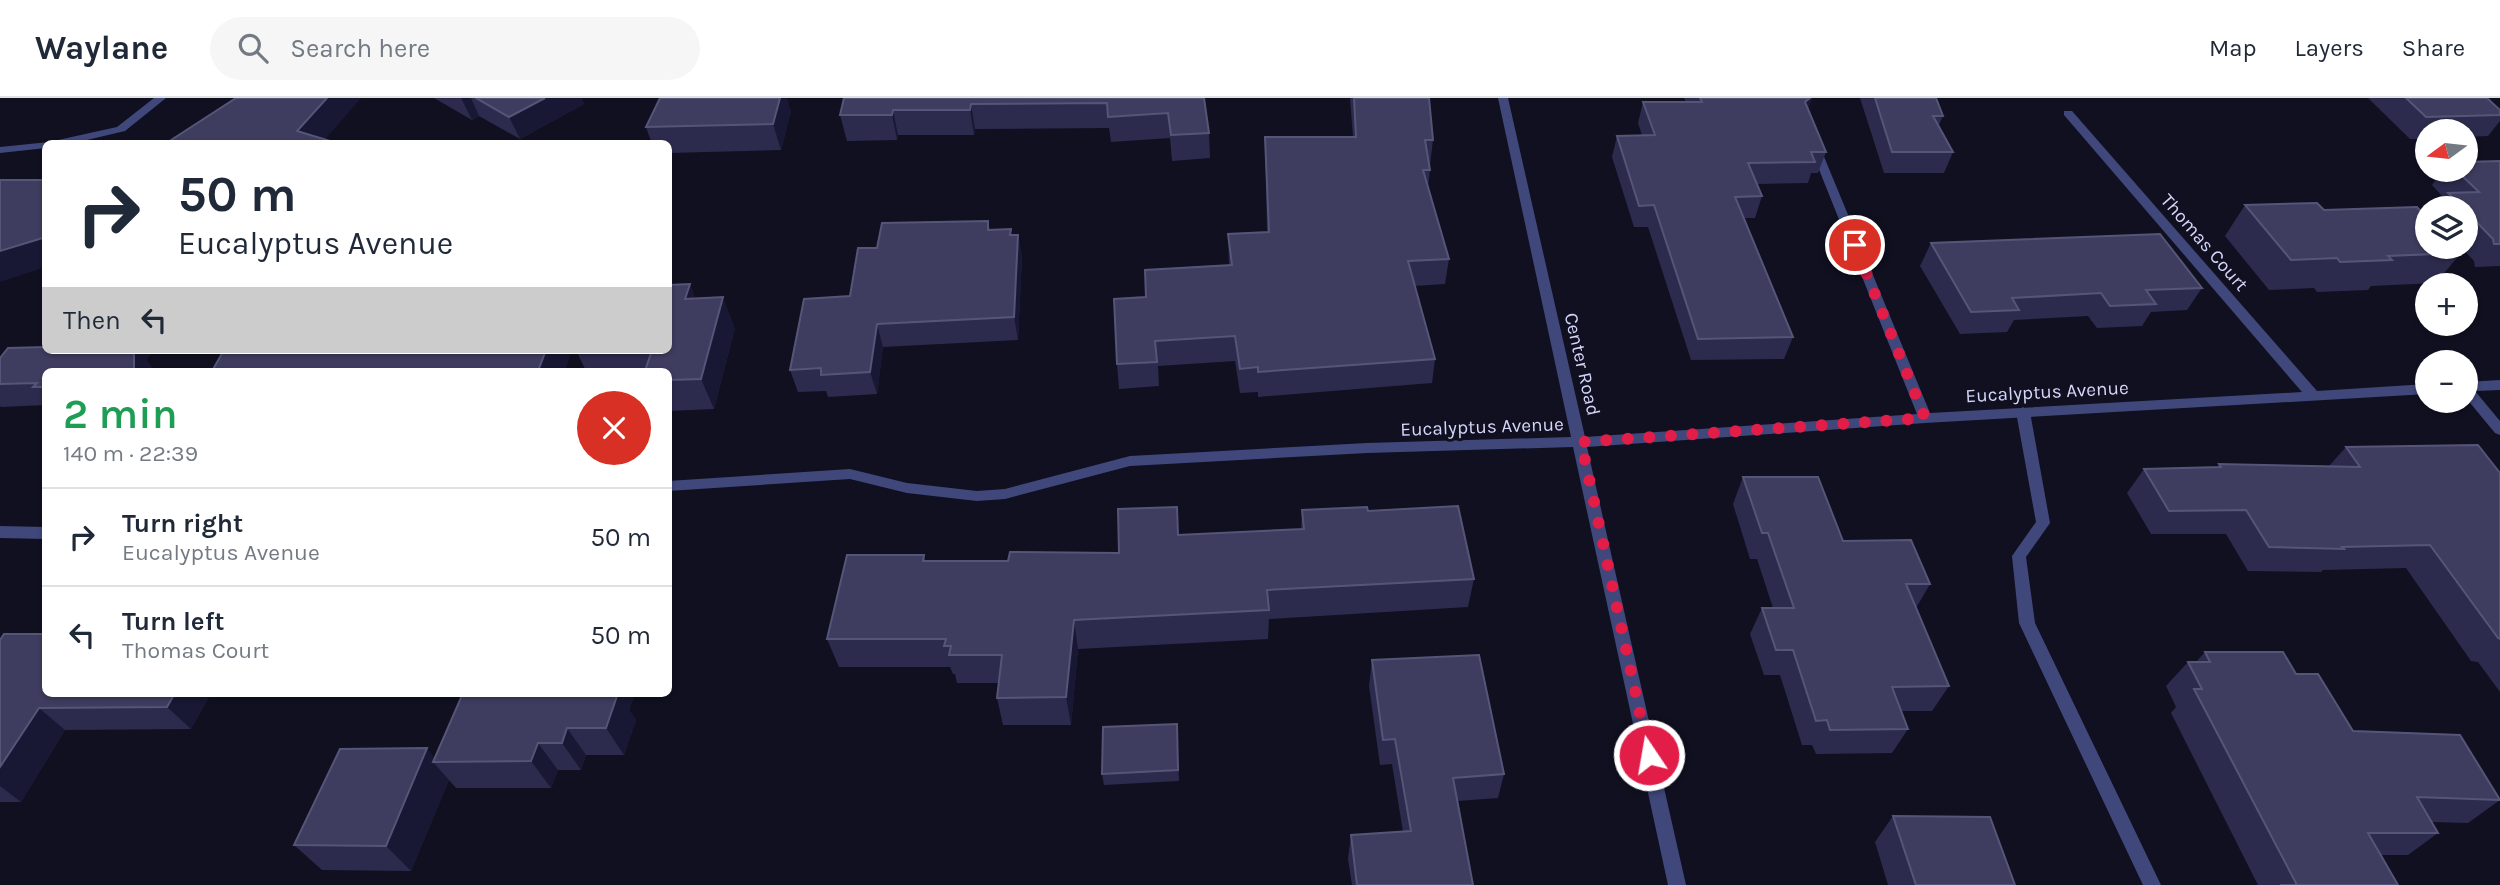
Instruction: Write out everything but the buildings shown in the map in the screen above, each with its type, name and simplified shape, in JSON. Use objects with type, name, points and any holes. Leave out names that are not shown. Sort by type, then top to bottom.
[{"type":"street","points":[[70,140],[121,128],[161,98]]},
{"type":"street","name":"Center Road","points":[[1503,98],[1677,885]]},
{"type":"street","name":"Thomas Court","points":[[2068,113],[2313,395]]},
{"type":"street","points":[[1810,135],[1925,418]]},
{"type":"street","points":[[0,150],[42,145]]},
{"type":"street","points":[[2478,387],[2500,385]]},
{"type":"street","name":"Eucalyptus Avenue","points":[[672,485],[850,474],[907,488],[977,496],[1005,494],[1130,461],[1581,442],[1925,418],[2415,390]]},
{"type":"street","points":[[2478,403],[2500,430]]},
{"type":"street","points":[[2023,412],[2043,523],[2018,556],[2027,623],[2152,885]]},
{"type":"street","points":[[0,532],[42,533]]},
{"type":"route","points":[[1649,755],[1581,442],[1925,418],[1855,245]]}]
